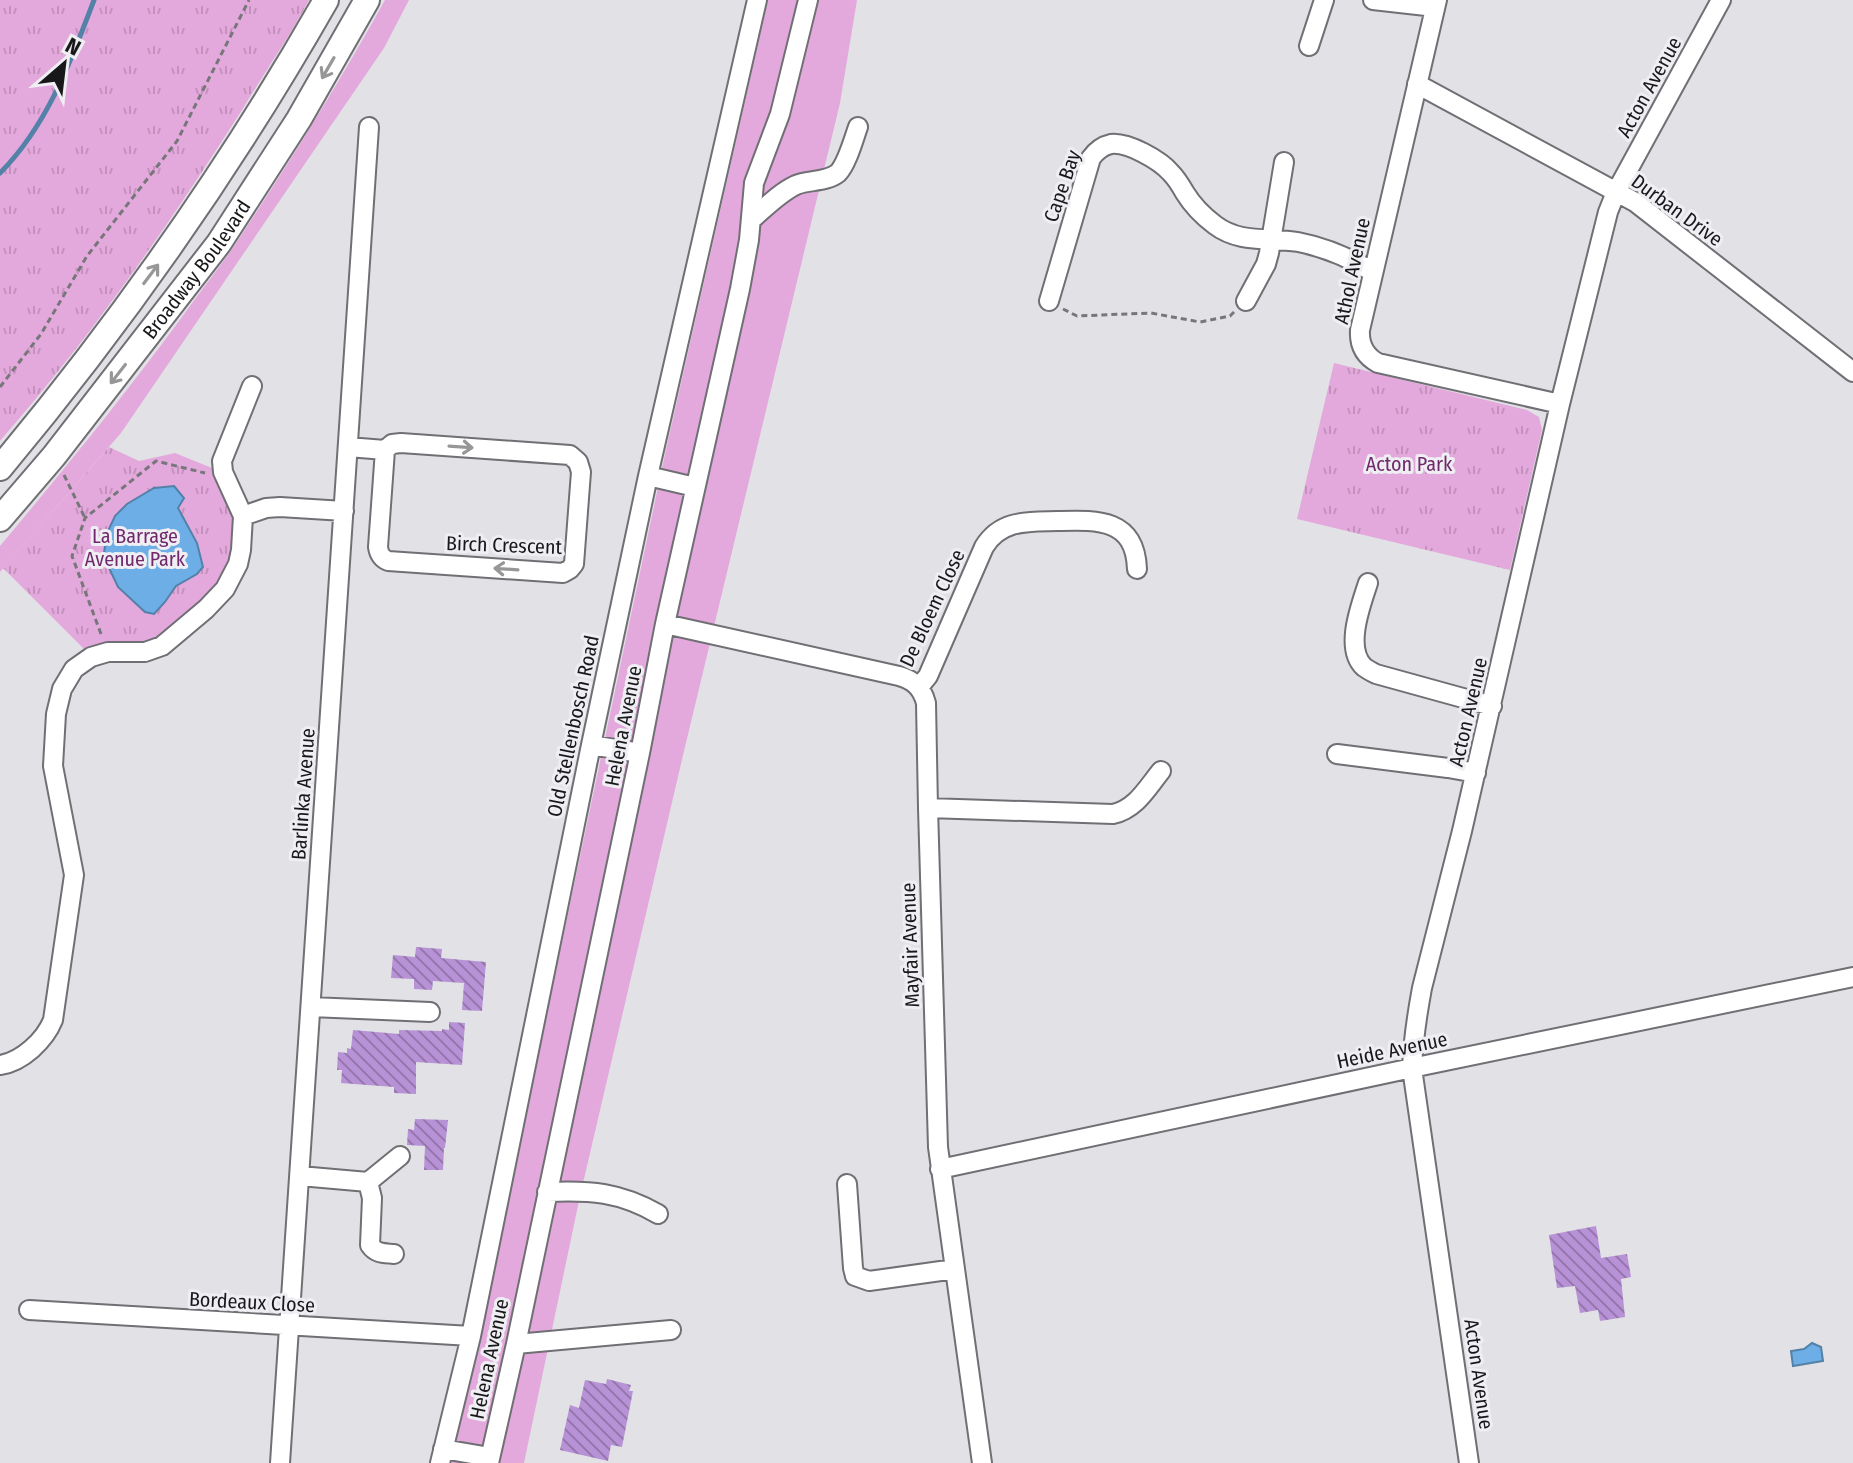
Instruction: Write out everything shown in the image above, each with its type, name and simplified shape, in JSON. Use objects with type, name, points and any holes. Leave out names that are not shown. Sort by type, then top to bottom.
[{"type":"main road","name":"Broadway Boulevard","points":[[0,468],[166,254],[284,74],[326,0]]},
{"type":"main road","name":"Broadway Boulevard","points":[[0,519],[54,456],[219,243],[299,119],[367,0]]},
{"type":"street","name":"Old Stellenbosch Road","points":[[442,1456],[471,1336],[648,476],[757,0]]},
{"type":"street","name":"Helena Avenue","points":[[489,1460],[516,1344],[665,624],[740,289],[754,183],[780,114],[808,0]]},
{"type":"street","points":[[1309,46],[1324,0]]},
{"type":"street","points":[[1373,0],[1436,4]]},
{"type":"street","name":"Acton Avenue","points":[[1469,1463],[1412,1068],[1422,988],[1492,706],[1602,229],[1616,192],[1721,0]]},
{"type":"street","name":"Athol Avenue","points":[[1436,4],[1360,330],[1361,345],[1370,359],[1378,363],[1560,404]]},
{"type":"street","name":"Durban Drive","points":[[1417,84],[1635,202],[1853,372]]},
{"type":"street","name":"Barlinka Avenue","points":[[280,1463],[369,127]]},
{"type":"street","points":[[751,220],[788,189],[837,173],[858,127]]},
{"type":"street","name":"Cape Bay","points":[[1049,301],[1089,164],[1095,152],[1112,144],[1157,160],[1174,175],[1205,218],[1228,233],[1238,237],[1315,246],[1373,272]]},
{"type":"street","points":[[1246,301],[1266,264],[1284,162]]},
{"type":"street","points":[[0,1065],[12,1062],[41,1040],[53,1020],[74,875],[53,766],[56,714],[62,689],[74,669],[91,657],[108,652],[145,652],[162,646],[225,589],[238,564],[243,516],[225,477],[222,461],[252,386]]},
{"type":"street","name":"Birch Crescent","points":[[348,447],[385,450],[392,444],[401,443],[570,455],[578,462],[581,472],[574,564],[563,573],[384,559],[378,547],[385,450]]},
{"type":"street","points":[[648,476],[695,487]]},
{"type":"street","points":[[243,516],[280,507],[344,511]]},
{"type":"street","name":"De Bloem Close","points":[[919,687],[928,676],[984,547],[1000,529],[1016,522],[1099,521],[1125,536],[1135,554],[1137,569]]},
{"type":"street","points":[[1368,583],[1355,629],[1357,656],[1363,665],[1376,674],[1492,706]]},
{"type":"street","points":[[665,624],[899,676],[919,687]]},
{"type":"street","name":"Mayfair Avenue","points":[[919,687],[926,703],[938,1147],[982,1463]]},
{"type":"street","points":[[591,745],[640,753]]},
{"type":"street","points":[[1337,754],[1476,773]]},
{"type":"street","points":[[928,808],[1113,814],[1133,805],[1161,771]]},
{"type":"street","name":"Heide Avenue","points":[[940,1169],[1853,977]]},
{"type":"street","points":[[311,1007],[430,1012]]},
{"type":"street","points":[[300,1176],[368,1182],[400,1156]]},
{"type":"street","points":[[368,1182],[372,1198],[370,1245],[380,1253],[394,1254]]},
{"type":"street","points":[[847,1184],[855,1276],[869,1281],[955,1269]]},
{"type":"street","points":[[547,1192],[588,1190],[621,1197],[658,1214]]},
{"type":"street","name":"Bordeaux Close","points":[[29,1310],[471,1336]]},
{"type":"street","points":[[516,1344],[671,1330]]},
{"type":"street","points":[[442,1456],[489,1460]]},
{"type":"path","points":[[0,387],[41,334],[87,256],[177,141],[249,0]]},
{"type":"path","points":[[1049,301],[1077,316],[1151,313],[1200,322],[1230,316],[1246,301]]},
{"type":"path","points":[[54,456],[85,518]]},
{"type":"path","points":[[108,652],[72,556],[85,518],[156,461],[225,477]]},
{"type":"green space","points":[[0,0],[309,0],[242,110],[157,238],[66,362],[0,441]]},
{"type":"green space","points":[[385,0],[409,0],[384,48],[121,433],[0,572],[0,546],[116,404],[232,249],[311,126]]},
{"type":"green space","points":[[768,0],[857,0],[840,103],[580,1196],[524,1463],[452,1463],[665,454]]},
{"type":"green space","name":"Acton Park","points":[[1334,363],[1527,410],[1539,417],[1542,430],[1510,570],[1297,519]]},
{"type":"green space","name":"La Barrage Avenue Park","points":[[109,447],[139,461],[175,453],[212,468],[232,514],[232,550],[224,572],[208,595],[163,637],[147,644],[110,642],[84,649],[3,568]]},
{"type":"water","points":[[174,486],[184,498],[178,508],[197,543],[203,567],[176,586],[154,614],[145,612],[118,587],[104,553],[107,533],[115,516],[127,504],[154,488]]},
{"type":"water","points":[[1812,1343],[1821,1347],[1823,1361],[1793,1366],[1791,1351],[1804,1349]]},
{"type":"building","points":[[416,947],[442,949],[441,958],[486,962],[482,1011],[462,1010],[464,983],[433,981],[432,990],[414,989],[414,979],[391,978],[393,955],[415,957]]},
{"type":"building","points":[[449,1022],[465,1023],[462,1065],[416,1062],[416,1094],[394,1093],[394,1087],[341,1083],[342,1070],[337,1070],[338,1052],[347,1053],[347,1048],[351,1049],[353,1030],[399,1034],[399,1030],[442,1031],[449,1030]]},
{"type":"building","points":[[415,1119],[448,1120],[443,1170],[424,1170],[425,1146],[407,1145],[408,1129],[414,1130]]},
{"type":"building","points":[[1596,1226],[1601,1258],[1627,1254],[1631,1277],[1621,1279],[1625,1317],[1600,1321],[1598,1310],[1580,1313],[1575,1286],[1557,1288],[1549,1235]]},
{"type":"building","points":[[607,1379],[631,1385],[629,1391],[633,1391],[622,1447],[611,1445],[608,1461],[560,1450],[570,1405],[579,1408],[585,1380],[606,1384]]},
{"type":"waterway","points":[[0,173],[31,135],[56,92],[94,0]]}]
